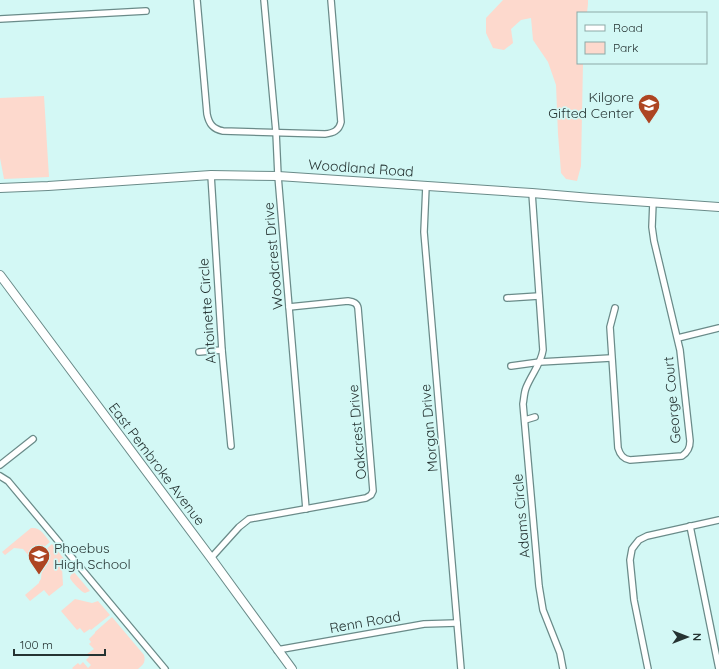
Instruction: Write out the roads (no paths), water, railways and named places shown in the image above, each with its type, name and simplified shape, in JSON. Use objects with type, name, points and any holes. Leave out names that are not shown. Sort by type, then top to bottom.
[{"type":"main road","name":"Woodland Road","points":[[0,188],[210,175],[278,176],[719,207]]},
{"type":"main road","name":"East Pembroke Avenue","points":[[0,275],[292,669]]},
{"type":"street","points":[[197,0],[207,114],[209,123],[212,127],[223,131],[324,134],[337,130],[340,126],[341,117],[331,0]]},
{"type":"street","name":"Woodcrest Drive","points":[[264,0],[306,509]]},
{"type":"street","points":[[0,19],[146,11]]},
{"type":"street","name":"Antoinette Circle","points":[[210,175],[222,350],[231,446]]},
{"type":"street","name":"Morgan Drive","points":[[426,186],[424,232],[461,669]]},
{"type":"street","name":"Adams Circle","points":[[532,193],[543,345],[540,362],[525,391],[523,404],[539,586],[544,610],[560,653],[563,669]]},
{"type":"street","name":"George Court","points":[[615,308],[610,327],[611,358],[618,448],[621,455],[627,460],[682,456],[687,452],[690,441],[681,359],[678,338],[654,241],[652,227],[653,202]]},
{"type":"street","points":[[507,298],[539,296]]},
{"type":"street","name":"Oakcrest Drive","points":[[211,558],[249,519],[366,498],[371,495],[373,491],[357,305],[348,301],[289,307]]},
{"type":"street","points":[[678,338],[719,328]]},
{"type":"street","points":[[199,352],[222,350]]},
{"type":"street","points":[[511,366],[540,362],[611,358]]},
{"type":"street","points":[[525,420],[535,417]]},
{"type":"street","points":[[0,465],[33,439]]},
{"type":"street","points":[[0,476],[8,481],[165,669]]},
{"type":"street","points":[[648,669],[632,589],[630,560],[632,549],[643,538],[651,534],[719,520]]},
{"type":"street","points":[[690,526],[719,669]]},
{"type":"street","name":"Renn Road","points":[[278,650],[424,624],[457,623]]},
{"type":"place","name":"Kilgore Gifted Center","points":[[649,124]]},
{"type":"place","name":"Phoebus High School","points":[[39,576]]}]
